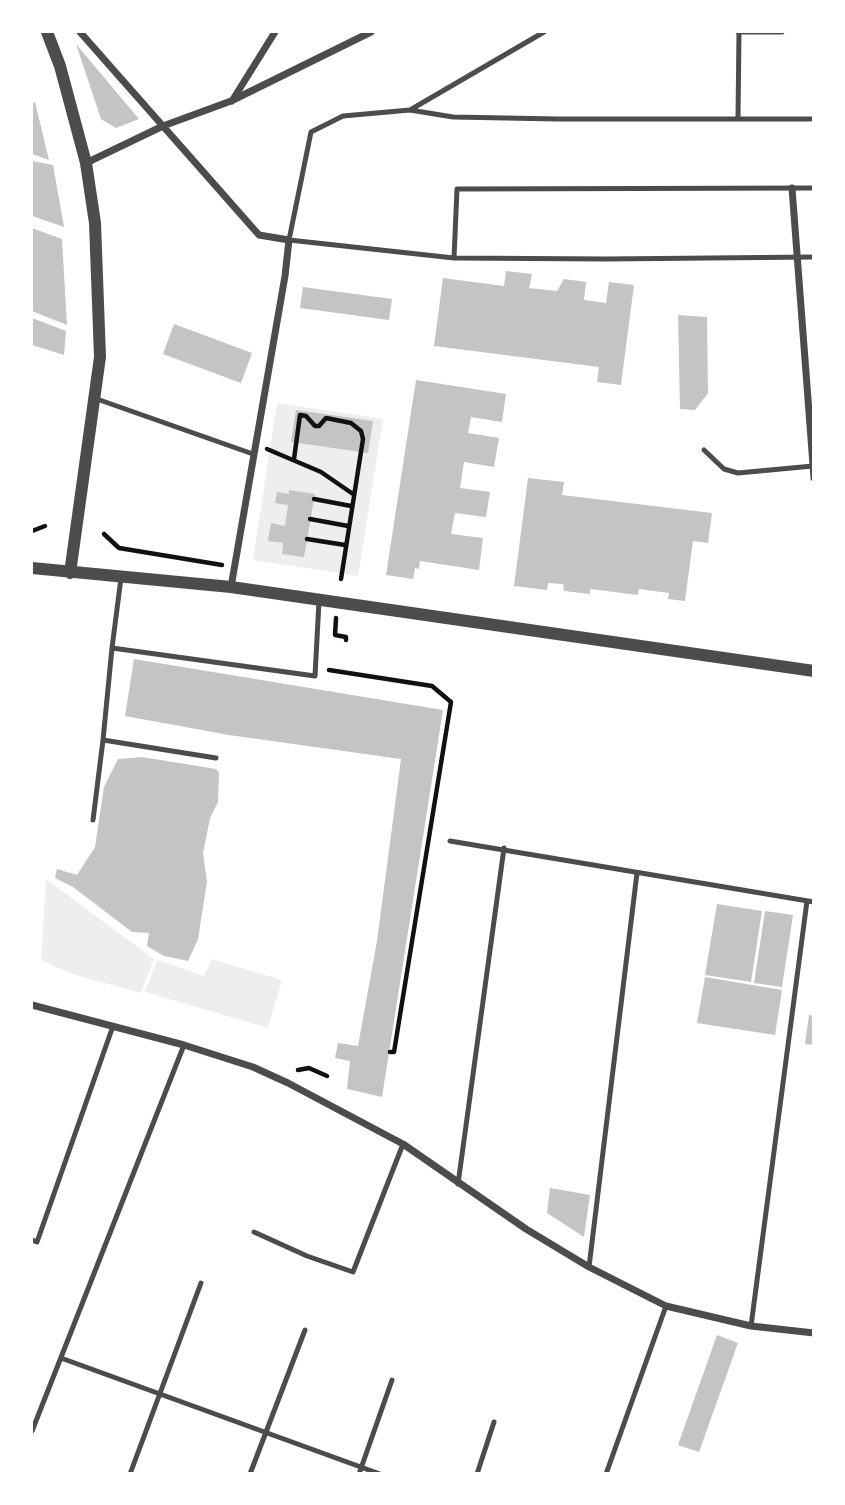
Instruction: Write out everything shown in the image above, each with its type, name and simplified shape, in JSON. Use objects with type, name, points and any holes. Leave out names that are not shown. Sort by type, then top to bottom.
[{"type":"street","points":[[47,32],[60,66],[86,163],[95,223],[100,357],[70,573]]},
{"type":"street","points":[[80,32],[259,235],[289,240],[231,587]]},
{"type":"street","points":[[231,101],[275,32]]},
{"type":"street","points":[[86,163],[163,126],[231,101],[371,32]]},
{"type":"street","points":[[793,188],[814,478]]},
{"type":"street","points":[[32,568],[231,587],[814,671]]},
{"type":"street","points":[[32,1005],[184,1045],[288,1083],[403,1144],[526,1229],[589,1267],[666,1306],[751,1326],[814,1333]]},
{"type":"lane","points":[[410,110],[544,32]]},
{"type":"lane","points":[[738,118],[739,32],[782,32]]},
{"type":"lane","points":[[814,118],[558,120],[453,117],[410,110],[343,116],[311,132],[289,240],[454,258],[814,257]]},
{"type":"lane","points":[[454,258],[457,189],[814,188]]},
{"type":"lane","points":[[94,398],[253,454]]},
{"type":"lane","points":[[704,450],[724,469],[737,473],[813,467]]},
{"type":"lane","points":[[93,820],[121,576]]},
{"type":"lane","points":[[112,648],[315,676],[319,601]]},
{"type":"lane","points":[[103,740],[216,758]]},
{"type":"lane","points":[[450,841],[504,848],[810,902],[751,1326]]},
{"type":"lane","points":[[458,1184],[504,848]]},
{"type":"lane","points":[[589,1267],[637,873]]},
{"type":"lane","points":[[32,1240],[37,1242],[113,1026]]},
{"type":"lane","points":[[32,1431],[184,1045]]},
{"type":"lane","points":[[254,1232],[352,1272],[403,1144]]},
{"type":"lane","points":[[130,1474],[201,1283]]},
{"type":"lane","points":[[606,1474],[666,1306]]},
{"type":"lane","points":[[250,1474],[305,1330]]},
{"type":"lane","points":[[61,1358],[266,1432],[360,1470],[380,1474]]},
{"type":"lane","points":[[360,1470],[392,1380]]},
{"type":"lane","points":[[477,1474],[494,1422]]},
{"type":"path","points":[[293,459],[300,415],[306,416],[314,426],[319,426],[326,418],[356,426],[361,431],[363,439],[341,579]]},
{"type":"path","points":[[264,448],[321,472],[353,494]]},
{"type":"path","points":[[314,499],[351,506]]},
{"type":"path","points":[[310,519],[348,526]]},
{"type":"path","points":[[32,531],[45,526]]},
{"type":"path","points":[[104,534],[118,548],[234,567]]},
{"type":"path","points":[[307,539],[345,545]]},
{"type":"path","points":[[335,635],[346,637],[346,640]]},
{"type":"path","points":[[315,667],[432,686],[451,702],[394,1052],[390,1052]]},
{"type":"path","points":[[429,839],[438,840]]},
{"type":"path","points":[[304,1069],[309,1068],[327,1076]]},
{"type":"shaded area","points":[[277,403],[383,419],[358,576],[253,560]]},
{"type":"shaded area","points":[[46,879],[154,959],[141,993],[69,973],[41,960]]},
{"type":"shaded area","points":[[212,959],[282,980],[268,1028],[145,992],[157,960],[204,976]]},
{"type":"building","points":[[76,44],[139,119],[116,128],[101,119]]},
{"type":"building","points":[[35,102],[49,160],[32,154],[32,103]]},
{"type":"building","points":[[32,161],[53,165],[64,227],[32,216]]},
{"type":"building","points":[[32,228],[62,239],[67,325],[32,311]]},
{"type":"building","points":[[506,271],[532,274],[529,288],[557,291],[564,279],[586,282],[584,300],[606,303],[609,282],[634,285],[621,385],[597,382],[599,367],[434,346],[443,278],[504,286]]},
{"type":"building","points":[[303,287],[392,299],[389,320],[300,308]]},
{"type":"building","points":[[678,315],[707,317],[708,393],[695,410],[680,409]]},
{"type":"building","points":[[32,318],[66,331],[64,355],[32,345]]},
{"type":"building","points":[[174,324],[252,353],[241,383],[163,354]]},
{"type":"building","points":[[416,380],[506,394],[502,422],[471,417],[468,433],[499,438],[494,467],[464,462],[460,488],[490,492],[486,517],[455,513],[451,534],[483,538],[479,570],[420,561],[419,569],[415,568],[413,579],[386,575]]},
{"type":"building","points":[[296,410],[373,421],[368,453],[291,442]]},
{"type":"building","points":[[528,478],[564,482],[562,495],[712,513],[708,543],[693,541],[685,601],[668,599],[669,593],[639,589],[638,595],[590,589],[590,594],[564,591],[563,584],[548,583],[547,590],[514,586]]},
{"type":"building","points":[[289,490],[315,494],[304,557],[282,554],[283,543],[268,541],[271,523],[285,526],[288,505],[275,503],[277,492],[289,494]]},
{"type":"building","points":[[134,659],[443,710],[382,1097],[347,1089],[350,1061],[335,1058],[338,1043],[358,1046],[377,941],[401,759],[229,735],[125,716]]},
{"type":"building","points":[[142,757],[216,769],[219,773],[218,802],[210,818],[203,853],[207,882],[198,939],[188,961],[164,956],[147,946],[149,933],[132,932],[73,887],[55,878],[57,869],[77,875],[95,847],[104,787],[118,759]]},
{"type":"building","points":[[717,904],[762,911],[751,982],[705,975]]},
{"type":"building","points":[[765,911],[793,915],[782,987],[754,983]]},
{"type":"building","points":[[705,977],[782,990],[775,1035],[697,1023]]},
{"type":"building","points":[[809,1015],[814,1016],[814,1045],[805,1044]]},
{"type":"building","points":[[550,1188],[590,1195],[584,1237],[547,1213]]},
{"type":"building","points":[[717,1335],[738,1343],[699,1452],[678,1445]]}]
